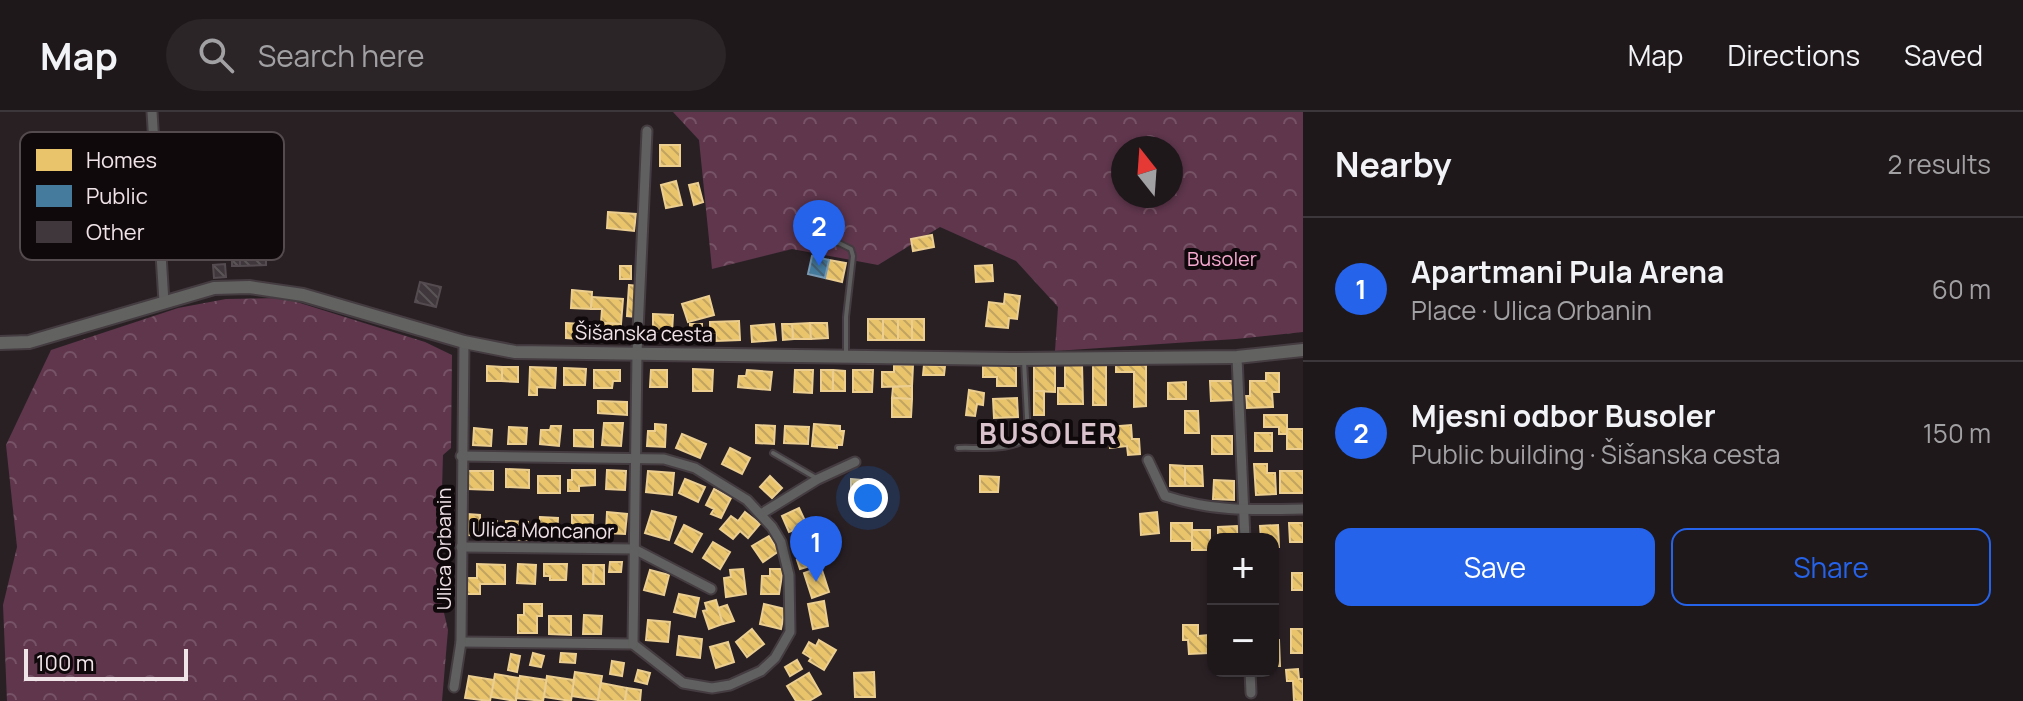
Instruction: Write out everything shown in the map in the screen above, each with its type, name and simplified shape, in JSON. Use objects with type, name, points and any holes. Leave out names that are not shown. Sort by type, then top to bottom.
[{"type":"main road","name":"Šišanska cesta","points":[[0,343],[29,342],[214,288],[275,289],[464,342],[515,352],[1024,359],[1237,357],[1303,350]]},
{"type":"street","points":[[152,112],[153,132]]},
{"type":"street","points":[[633,644],[637,353],[647,131]]},
{"type":"street","points":[[161,260],[164,302]]},
{"type":"street","name":"Ulica Orbanin","points":[[454,687],[461,642],[464,342]]},
{"type":"street","points":[[1237,357],[1245,533]]},
{"type":"street","points":[[461,456],[664,459],[695,468],[731,489],[761,514],[781,542],[789,575],[790,632],[775,658],[761,671],[747,679],[712,688],[683,683],[633,644],[461,642]]},
{"type":"street","points":[[1148,460],[1165,496],[1195,506],[1243,511],[1303,509]]},
{"type":"street","points":[[761,514],[818,479],[855,462]]},
{"type":"street","name":"Ulica Moncanor","points":[[461,547],[634,549],[711,589]]},
{"type":"street","points":[[1250,677],[1251,693]]},
{"type":"lane","points":[[815,242],[844,244],[851,249],[853,256],[846,317],[846,356]]},
{"type":"lane","points":[[958,448],[1007,446],[1024,441],[1028,436],[1024,359]]},
{"type":"lane","points":[[773,453],[818,479]]},
{"type":"green space","name":"Busoler","points":[[673,112],[1303,112],[1303,332],[1055,351],[1058,307],[1016,261],[940,227],[878,265],[792,249],[712,269],[699,140]]},
{"type":"green space","points":[[284,298],[425,342],[452,355],[451,448],[443,455],[439,591],[448,630],[442,701],[7,701],[3,605],[17,547],[6,445],[51,350],[178,308],[226,299]]},
{"type":"building: Homes","points":[[660,145],[680,145],[680,166],[660,166]]},
{"type":"building: Homes","points":[[676,181],[682,205],[666,208],[661,185]]},
{"type":"building: Homes","points":[[698,183],[703,202],[694,205],[689,185]]},
{"type":"building: Homes","points":[[608,212],[636,214],[634,231],[607,228]]},
{"type":"building: Homes","points":[[932,235],[934,247],[913,251],[911,239]]},
{"type":"building: Homes","points":[[829,260],[846,263],[842,282],[825,278]]},
{"type":"building: Homes","points":[[992,265],[993,281],[976,282],[975,266]]},
{"type":"building: Homes","points":[[620,266],[631,266],[631,279],[620,279]]},
{"type":"building: Homes","points":[[629,285],[638,286],[636,317],[627,316]]},
{"type":"building: Homes","points":[[572,290],[592,292],[591,309],[571,308]]},
{"type":"building: Homes","points":[[1005,294],[1020,296],[1017,319],[1009,318],[1008,328],[986,326],[989,302],[1004,304]]},
{"type":"building: Homes","points":[[709,296],[714,315],[688,322],[682,304]]},
{"type":"building: Homes","points":[[592,297],[623,299],[621,324],[601,323],[602,309],[591,309]]},
{"type":"building: Homes","points":[[653,314],[673,315],[672,333],[653,333]]},
{"type":"building: Homes","points":[[868,319],[883,319],[883,340],[868,340]]},
{"type":"building: Homes","points":[[883,319],[898,319],[898,340],[883,340]]},
{"type":"building: Homes","points":[[898,319],[912,319],[912,340],[898,340]]},
{"type":"building: Homes","points":[[912,319],[924,319],[924,340],[912,340]]},
{"type":"building: Homes","points":[[739,321],[740,340],[716,341],[716,335],[710,335],[710,322]]},
{"type":"building: Homes","points":[[566,323],[581,324],[580,339],[566,338]]},
{"type":"building: Homes","points":[[601,323],[621,324],[621,330],[631,330],[630,342],[600,340]]},
{"type":"building: Homes","points":[[810,323],[811,339],[793,339],[792,324]]},
{"type":"building: Homes","points":[[810,323],[827,323],[828,338],[811,339]]},
{"type":"building: Homes","points":[[581,324],[593,325],[593,340],[580,339]]},
{"type":"building: Homes","points":[[690,324],[702,324],[702,341],[690,341]]},
{"type":"building: Homes","points":[[774,324],[776,340],[752,342],[751,326]]},
{"type":"building: Homes","points":[[782,324],[792,324],[793,339],[783,340]]},
{"type":"building: Homes","points":[[1116,363],[1146,363],[1146,406],[1134,407],[1134,372],[1116,372]]},
{"type":"building: Homes","points":[[1065,364],[1082,364],[1083,404],[1058,404],[1058,388],[1065,388]]},
{"type":"building: Homes","points":[[1093,364],[1106,364],[1106,405],[1093,405]]},
{"type":"building: Homes","points":[[894,365],[913,365],[912,386],[882,387],[882,372],[894,372]]},
{"type":"building: Homes","points":[[924,365],[945,366],[944,375],[923,375]]},
{"type":"building: Homes","points":[[487,366],[502,367],[502,381],[487,381]]},
{"type":"building: Homes","points":[[983,366],[1016,366],[1016,386],[997,386],[997,377],[983,377]]},
{"type":"building: Homes","points":[[1034,366],[1055,366],[1055,392],[1034,391]]},
{"type":"building: Homes","points":[[502,367],[518,367],[518,382],[502,381]]},
{"type":"building: Homes","points":[[530,367],[556,368],[555,388],[537,387],[537,395],[529,395]]},
{"type":"building: Homes","points":[[564,368],[586,369],[585,385],[564,385]]},
{"type":"building: Homes","points":[[693,369],[713,370],[712,391],[693,391]]},
{"type":"building: Homes","points":[[594,370],[620,370],[620,381],[613,381],[612,388],[594,388]]},
{"type":"building: Homes","points":[[651,370],[667,370],[667,387],[650,387]]},
{"type":"building: Homes","points":[[747,370],[772,372],[770,390],[738,387],[739,376],[746,376]]},
{"type":"building: Homes","points":[[795,370],[813,370],[812,393],[794,392]]},
{"type":"building: Homes","points":[[821,370],[833,370],[833,391],[821,391]]},
{"type":"building: Homes","points":[[833,370],[845,371],[845,391],[833,391]]},
{"type":"building: Homes","points":[[853,370],[873,370],[872,392],[853,392]]},
{"type":"building: Homes","points":[[1266,373],[1279,373],[1279,392],[1272,392],[1273,407],[1247,408],[1250,381],[1266,381]]},
{"type":"building: Homes","points":[[1210,381],[1233,381],[1233,400],[1211,401]]},
{"type":"building: Homes","points":[[1186,382],[1186,399],[1168,399],[1168,383]]},
{"type":"building: Homes","points":[[912,386],[912,399],[892,398],[893,387]]},
{"type":"building: Homes","points":[[969,390],[984,393],[983,405],[977,404],[975,416],[966,415]]},
{"type":"building: Homes","points":[[1034,391],[1044,391],[1044,415],[1034,415]]},
{"type":"building: Homes","points":[[892,398],[912,399],[911,417],[892,417]]},
{"type":"building: Homes","points":[[1017,398],[1018,417],[994,418],[993,399]]},
{"type":"building: Homes","points":[[598,401],[627,402],[627,415],[598,413]]},
{"type":"building: Homes","points":[[1185,411],[1198,411],[1199,433],[1185,433]]},
{"type":"building: Homes","points":[[1264,415],[1287,415],[1287,434],[1279,434],[1279,427],[1264,427]]},
{"type":"building: Homes","points":[[604,423],[623,423],[621,446],[602,445]]},
{"type":"building: Homes","points":[[655,424],[666,425],[665,447],[647,446],[648,431],[655,431]]},
{"type":"building: Homes","points":[[814,424],[840,426],[840,431],[844,431],[842,445],[837,445],[837,448],[812,446]]},
{"type":"building: Homes","points":[[756,425],[775,426],[774,444],[756,443]]},
{"type":"building: Homes","points":[[1131,425],[1132,439],[1139,439],[1140,454],[1128,455],[1127,446],[1110,448],[1108,427]]},
{"type":"building: Homes","points":[[551,426],[561,426],[559,446],[540,444],[541,430],[550,430]]},
{"type":"building: Homes","points":[[785,426],[809,427],[808,444],[784,443]]},
{"type":"building: Homes","points":[[509,427],[527,428],[526,444],[508,444]]},
{"type":"building: Homes","points":[[474,428],[492,430],[491,446],[473,445]]},
{"type":"building: Homes","points":[[1287,429],[1303,429],[1303,449],[1287,449]]},
{"type":"building: Homes","points":[[574,430],[593,430],[593,447],[574,446]]},
{"type":"building: Homes","points":[[1255,433],[1272,433],[1272,451],[1255,451]]},
{"type":"building: Homes","points":[[682,434],[706,444],[700,458],[676,448]]},
{"type":"building: Homes","points":[[1212,436],[1232,436],[1232,454],[1212,454]]},
{"type":"building: Homes","points":[[730,448],[750,458],[742,474],[722,464]]},
{"type":"building: Homes","points":[[1254,464],[1267,464],[1267,473],[1275,473],[1276,494],[1256,495]]},
{"type":"building: Homes","points":[[1170,465],[1185,466],[1185,486],[1170,486]]},
{"type":"building: Homes","points":[[1185,466],[1202,466],[1203,486],[1185,486]]},
{"type":"building: Homes","points":[[506,469],[529,470],[529,488],[506,487]]},
{"type":"building: Homes","points":[[572,470],[595,470],[595,485],[579,486],[579,491],[568,491]]},
{"type":"building: Homes","points":[[607,470],[626,471],[625,490],[606,489]]},
{"type":"building: Homes","points":[[468,471],[493,471],[493,490],[468,489]]},
{"type":"building: Homes","points":[[648,471],[674,473],[672,495],[646,492]]},
{"type":"building: Homes","points":[[1280,471],[1303,471],[1303,493],[1280,493]]},
{"type":"building: Homes","points":[[538,476],[560,476],[560,493],[538,493]]},
{"type":"building: Homes","points":[[770,476],[782,488],[772,498],[760,487]]},
{"type":"building: Homes","points":[[980,476],[999,477],[998,492],[980,492]]},
{"type":"building: Homes","points":[[685,479],[705,487],[698,502],[679,493]]},
{"type":"building: Homes","points":[[851,479],[861,480],[861,487],[876,488],[876,505],[861,504],[861,492],[851,492]]},
{"type":"building: Homes","points":[[1214,480],[1234,481],[1234,500],[1213,499]]},
{"type":"building: Homes","points":[[714,489],[731,498],[721,518],[711,514],[714,509],[706,505]]},
{"type":"building: Homes","points":[[799,508],[807,525],[789,532],[782,516]]},
{"type":"building: Homes","points":[[652,511],[676,517],[669,540],[645,533]]},
{"type":"building: Homes","points":[[607,512],[627,514],[625,534],[606,533]]},
{"type":"building: Homes","points":[[745,512],[760,524],[748,538],[740,531],[733,539],[720,529],[731,516],[738,521]]},
{"type":"building: Homes","points":[[1157,512],[1159,533],[1141,535],[1140,514]]},
{"type":"building: Homes","points":[[467,514],[480,515],[480,520],[497,521],[497,536],[466,535]]},
{"type":"building: Homes","points":[[572,515],[593,515],[592,536],[572,535]]},
{"type":"building: Homes","points":[[540,517],[558,518],[557,536],[539,535]]},
{"type":"building: Homes","points":[[506,521],[528,522],[527,540],[505,539]]},
{"type":"building: Homes","points":[[1171,523],[1192,523],[1192,541],[1171,541]]},
{"type":"building: Homes","points":[[1289,523],[1303,523],[1303,542],[1290,542]]},
{"type":"building: Homes","points":[[684,525],[702,534],[692,552],[675,543]]},
{"type":"building: Homes","points":[[1278,525],[1278,533],[1261,533],[1260,526]]},
{"type":"building: Homes","points":[[1237,526],[1238,533],[1218,533],[1218,527]]},
{"type":"building: Homes","points":[[1192,530],[1210,530],[1207,533],[1207,550],[1192,550]]},
{"type":"building: Homes","points":[[818,533],[821,543],[815,546],[820,563],[800,569],[797,560],[802,559],[796,540]]},
{"type":"building: Homes","points":[[769,536],[779,551],[763,562],[752,546]]},
{"type":"building: Homes","points":[[713,542],[730,552],[720,569],[703,558]]},
{"type":"building: Homes","points":[[610,562],[622,562],[621,572],[609,572]]},
{"type":"building: Homes","points":[[477,564],[505,565],[505,584],[480,584],[480,594],[467,594],[467,578],[477,578]]},
{"type":"building: Homes","points":[[518,564],[536,565],[535,584],[517,583]]},
{"type":"building: Homes","points":[[544,564],[567,564],[566,580],[550,580],[550,576],[544,576]]},
{"type":"building: Homes","points":[[583,565],[594,565],[593,584],[583,584]]},
{"type":"building: Homes","points":[[594,565],[604,565],[604,584],[593,584]]},
{"type":"building: Homes","points":[[821,567],[829,592],[812,598],[804,573]]},
{"type":"building: Homes","points":[[743,569],[746,594],[726,597],[724,578],[731,577],[730,570]]},
{"type":"building: Homes","points":[[770,569],[783,569],[779,594],[761,594],[762,576],[770,576]]},
{"type":"building: Homes","points":[[650,570],[669,575],[664,595],[644,590]]},
{"type":"building: Homes","points":[[1292,573],[1303,573],[1303,590],[1292,590]]},
{"type":"building: Homes","points":[[679,594],[699,598],[695,617],[674,612]]},
{"type":"building: Homes","points":[[716,600],[723,624],[709,629],[703,611],[707,610],[705,603]]},
{"type":"building: Homes","points":[[824,601],[828,626],[813,629],[808,604]]},
{"type":"building: Homes","points":[[524,604],[542,604],[542,616],[537,616],[537,633],[518,633],[518,615],[524,615]]},
{"type":"building: Homes","points":[[764,604],[785,609],[781,629],[760,624]]},
{"type":"building: Homes","points":[[727,605],[734,621],[723,624],[718,608]]},
{"type":"building: Homes","points":[[584,615],[602,616],[601,634],[583,634]]},
{"type":"building: Homes","points":[[549,616],[571,616],[571,635],[549,634]]},
{"type":"building: Homes","points":[[648,620],[670,622],[668,642],[646,640]]},
{"type":"building: Homes","points":[[1183,625],[1198,625],[1198,636],[1207,635],[1207,653],[1189,654],[1188,640],[1183,640]]},
{"type":"building: Homes","points":[[752,629],[764,644],[747,657],[736,642]]},
{"type":"building: Homes","points":[[1291,629],[1303,629],[1303,653],[1291,653]]},
{"type":"building: Homes","points":[[679,636],[702,639],[700,658],[677,655]]},
{"type":"building: Homes","points":[[819,640],[836,650],[824,670],[809,661],[811,658],[803,653],[809,642],[816,646]]},
{"type":"building: Homes","points":[[728,642],[734,662],[716,668],[710,647]]},
{"type":"building: Homes","points":[[533,653],[544,656],[541,667],[530,665]]},
{"type":"building: Homes","points":[[561,653],[576,654],[575,663],[560,662]]},
{"type":"building: Homes","points":[[511,654],[520,656],[517,672],[508,670]]},
{"type":"building: Homes","points":[[797,660],[802,669],[790,676],[785,667]]},
{"type":"building: Homes","points":[[612,661],[624,663],[622,676],[610,674]]},
{"type":"building: Homes","points":[[1298,669],[1299,679],[1303,679],[1303,701],[1294,701],[1293,681],[1287,681],[1286,670]]},
{"type":"building: Homes","points":[[638,670],[650,673],[647,684],[635,681]]},
{"type":"building: Homes","points":[[575,672],[602,676],[598,700],[571,696]]},
{"type":"building: Homes","points":[[874,672],[875,697],[855,697],[854,673]]},
{"type":"building: Homes","points":[[809,673],[821,694],[809,701],[796,701],[787,686]]},
{"type":"building: Homes","points":[[495,674],[519,678],[516,701],[491,697]]},
{"type":"building: Homes","points":[[469,676],[494,680],[490,701],[465,698]]},
{"type":"building: Homes","points":[[520,676],[547,680],[543,701],[516,698]]},
{"type":"building: Homes","points":[[547,676],[574,680],[571,701],[544,697]]},
{"type":"building: Homes","points":[[601,683],[627,688],[625,701],[598,701]]},
{"type":"building: Homes","points":[[627,688],[641,690],[640,701],[625,701]]},
{"type":"building: Public","points":[[812,256],[829,260],[825,278],[808,274]]},
{"type":"building: Other","points":[[232,260],[240,260],[240,266],[232,266]]},
{"type":"building: Other","points":[[240,260],[266,260],[266,265],[240,266]]},
{"type":"building: Other","points":[[225,264],[226,277],[214,278],[213,265]]},
{"type":"building: Other","points":[[420,282],[441,287],[436,307],[415,302]]},
{"type":"place","name":"Mjesni odbor Busoler","points":[[819,266]]},
{"type":"place","name":"Apartmani Pula Arena","points":[[816,582]]},
{"type":"district","name":"BUSOLER","points":[[1049,433]]}]
